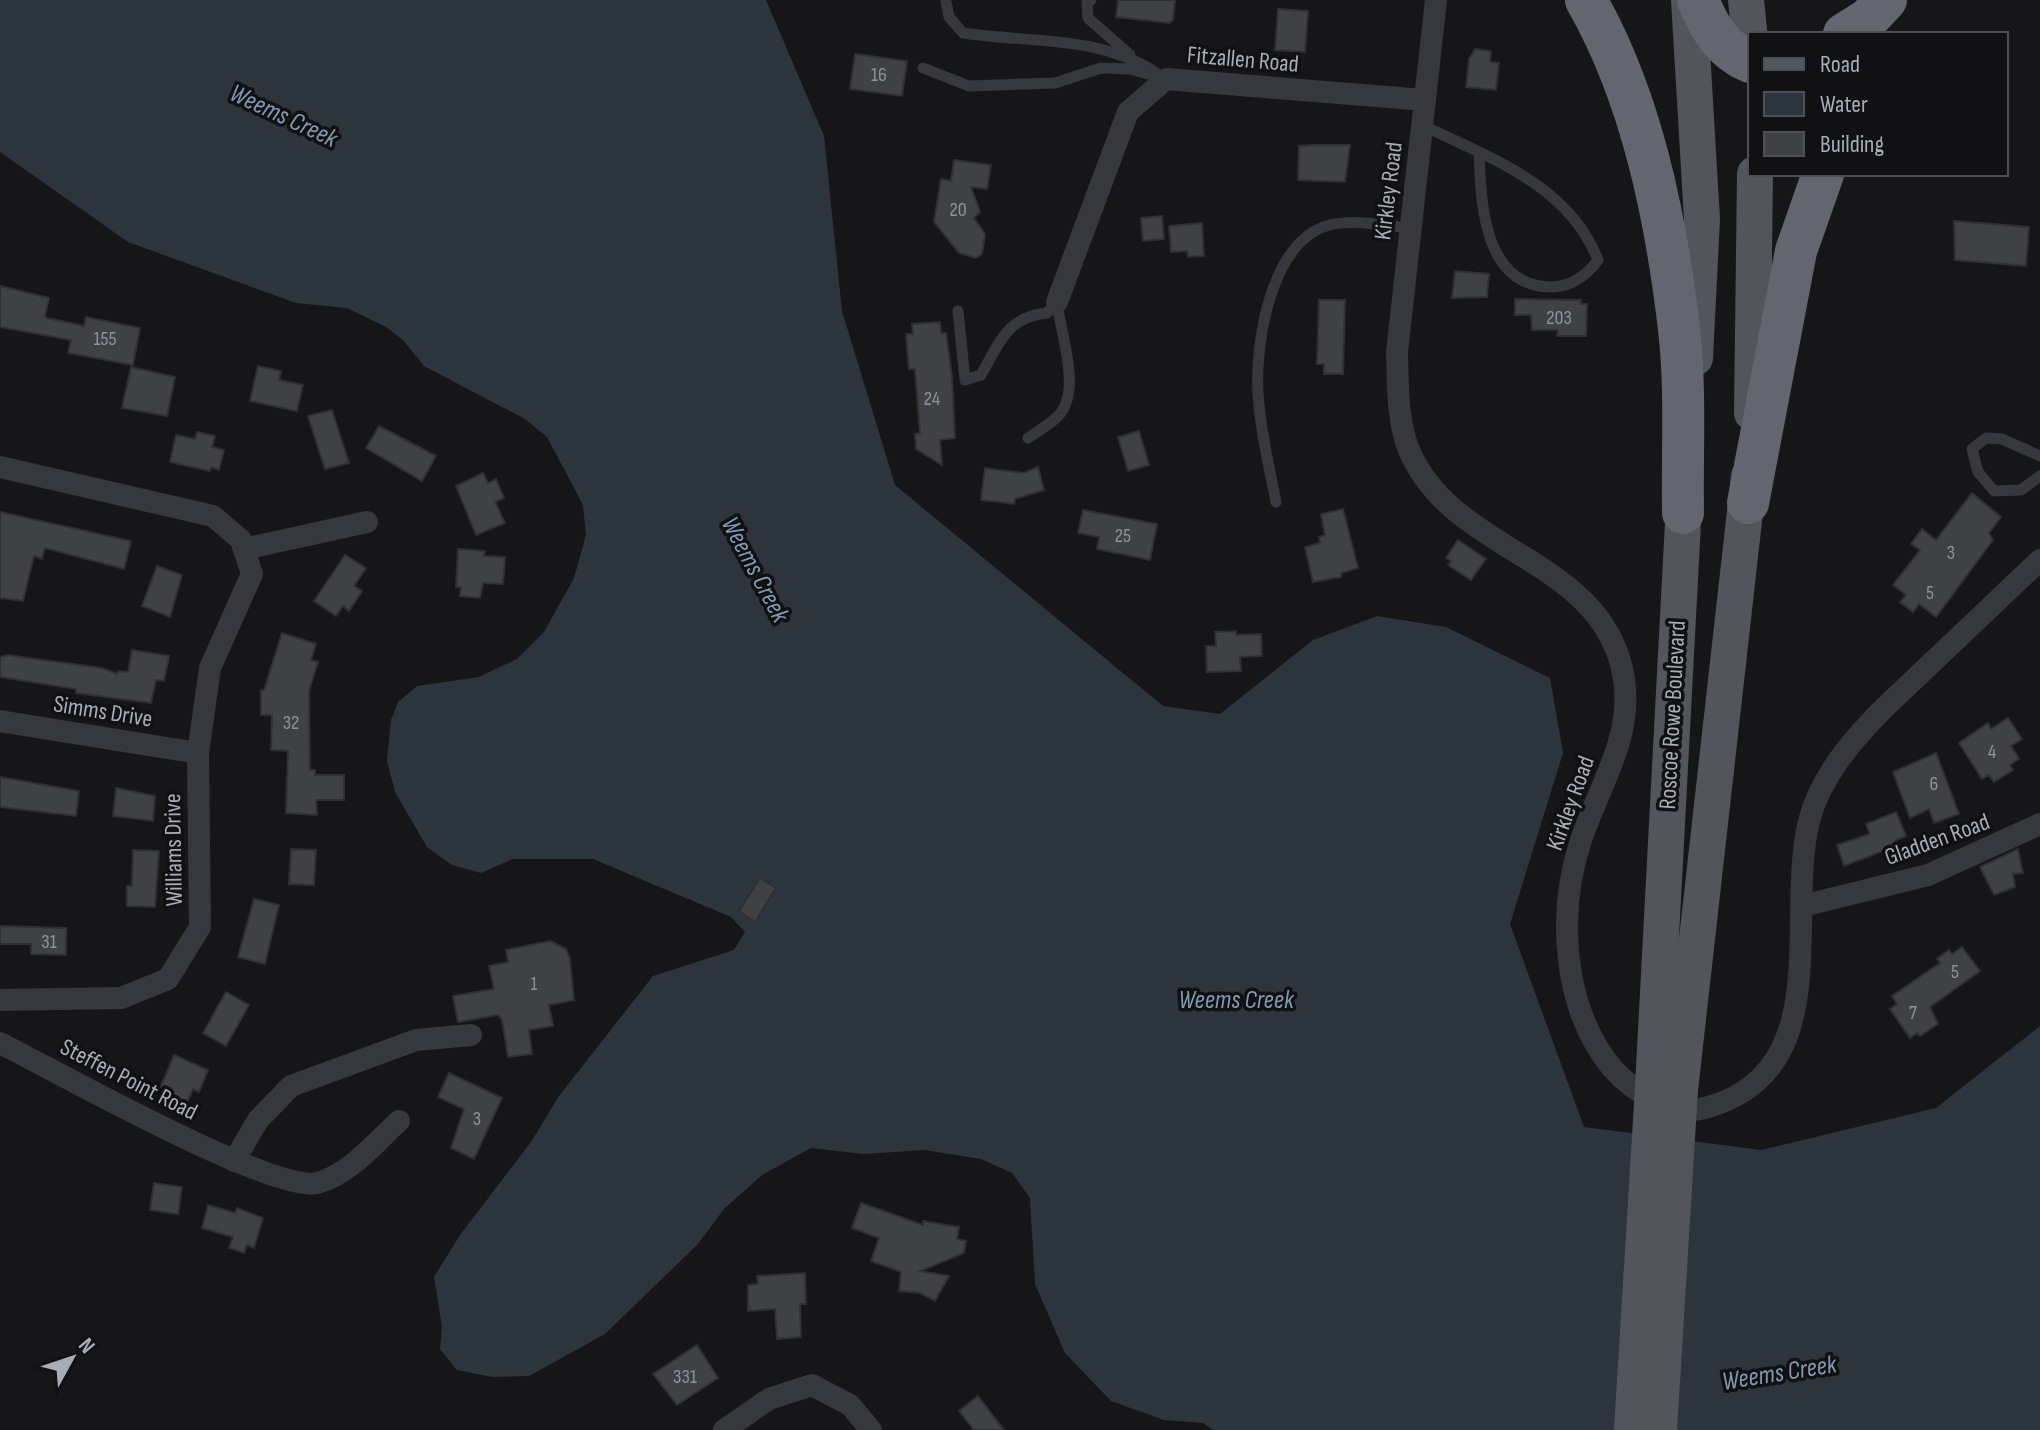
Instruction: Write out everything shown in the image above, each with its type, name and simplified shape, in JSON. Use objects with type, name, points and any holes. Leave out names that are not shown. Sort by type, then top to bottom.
[{"type":"highway","points":[[1586,0],[1604,30],[1630,97],[1662,221],[1680,331],[1683,513]]},
{"type":"highway","points":[[1698,0],[1708,26],[1732,55],[1748,61]]},
{"type":"highway","points":[[1847,32],[1868,19],[1886,0]]},
{"type":"highway","points":[[1890,32],[1909,0]]},
{"type":"highway","points":[[1748,503],[1796,251],[1822,176]]},
{"type":"main road","name":"Roscoe Rowe Boulevard","points":[[1659,1430],[1683,513],[1702,219],[1689,0]]},
{"type":"main road","points":[[1746,0],[1749,32]]},
{"type":"main road","name":"Roscoe Rowe Boulevard","points":[[1632,1430],[1667,1088],[1748,503],[1755,176]]},
{"type":"street","name":"Kirkley Road","points":[[1436,0],[1397,352],[1400,403],[1409,450],[1450,506],[1479,530],[1568,585],[1587,602],[1606,625],[1621,662],[1625,705],[1622,732],[1573,868],[1567,945],[1582,1013],[1595,1044],[1614,1070],[1641,1092],[1667,1106],[1696,1110],[1723,1103],[1754,1086],[1776,1058],[1791,1029],[1800,973],[1803,859],[1818,791],[1839,760],[1881,711],[2040,560]]},
{"type":"street","name":"Fitzallen Road","points":[[1057,302],[1128,112],[1166,79],[1425,100]]},
{"type":"street","points":[[0,467],[213,516],[241,540],[244,549],[367,522]]},
{"type":"street","name":"Williams Drive","points":[[0,1000],[121,998],[168,979],[200,927],[198,753],[210,668],[252,574],[244,549]]},
{"type":"street","name":"Simms Drive","points":[[0,721],[198,753]]},
{"type":"street","name":"Gladden Road","points":[[1802,906],[1928,875],[2040,824]]},
{"type":"street","points":[[234,1161],[258,1120],[291,1086],[416,1040],[471,1035]]},
{"type":"street","name":"Steffen Point Road","points":[[0,1043],[234,1161],[277,1176],[316,1183],[349,1166],[399,1121]]},
{"type":"street","points":[[724,1430],[769,1399],[812,1385],[850,1405],[871,1430]]},
{"type":"lane","points":[[1091,0],[1087,3],[1088,18],[1140,62],[1166,79]]},
{"type":"lane","points":[[946,2],[949,17],[963,33],[1052,40],[1074,46],[1094,45],[1140,62]]},
{"type":"lane","points":[[923,68],[969,86],[1055,83],[1101,68],[1130,69],[1166,79]]},
{"type":"lane","points":[[1422,125],[1479,154],[1550,191],[1590,239],[1598,260],[1588,275],[1561,287],[1532,287],[1505,267],[1487,235],[1480,198],[1479,154]]},
{"type":"lane","points":[[1276,502],[1257,391],[1259,343],[1282,266],[1303,239],[1328,225],[1346,222],[1409,228]]},
{"type":"lane","points":[[958,311],[965,380],[981,375],[1010,327],[1024,315],[1047,313],[1057,302]]},
{"type":"lane","points":[[1028,438],[1061,413],[1067,393],[1070,371],[1057,302]]},
{"type":"lane","points":[[2040,456],[2002,439],[1986,438],[1972,449],[1978,472],[1994,491],[2021,490],[2040,476]]},
{"type":"water","name":"Weems Creek","points":[[0,0],[766,0],[824,136],[842,311],[895,485],[1163,706],[1220,714],[1313,640],[1377,616],[1446,627],[1550,678],[1563,753],[1510,924],[1584,1127],[1761,1150],[1936,1108],[2040,1026],[2040,1430],[1214,1430],[1203,1423],[1164,1420],[1111,1401],[1065,1353],[1035,1284],[1030,1198],[1012,1173],[981,1159],[924,1150],[864,1154],[811,1148],[762,1175],[724,1209],[698,1244],[605,1334],[529,1376],[492,1377],[457,1370],[440,1349],[442,1327],[434,1277],[460,1235],[531,1142],[559,1096],[653,976],[734,950],[745,932],[731,917],[593,859],[513,859],[481,873],[452,865],[427,847],[395,792],[387,761],[391,720],[398,702],[417,686],[479,677],[517,659],[544,632],[574,578],[586,535],[583,505],[547,437],[525,419],[424,366],[403,340],[386,327],[347,308],[296,303],[128,242],[0,152]]},
{"type":"building","points":[[1118,0],[1175,0],[1173,20],[1170,23],[1116,17]]},
{"type":"building","points":[[1278,9],[1308,11],[1305,52],[1275,50]]},
{"type":"building","points":[[1475,49],[1491,51],[1490,62],[1499,63],[1496,90],[1466,87],[1469,59]]},
{"type":"building","points":[[855,54],[907,61],[902,96],[850,89]]},
{"type":"building","points":[[1350,145],[1345,182],[1298,180],[1299,146]]},
{"type":"building","points":[[954,160],[991,165],[987,189],[971,187],[980,212],[974,218],[985,234],[982,254],[976,258],[959,253],[934,222],[941,179],[951,181]]},
{"type":"building","points":[[1162,216],[1164,239],[1143,241],[1141,218]]},
{"type":"building","points":[[1954,221],[2029,227],[2026,266],[1955,260]]},
{"type":"building","points":[[1202,223],[1204,256],[1188,257],[1187,251],[1171,252],[1169,226]]},
{"type":"building","points":[[1455,271],[1489,274],[1487,297],[1452,298]]},
{"type":"building","points":[[0,286],[49,298],[47,318],[84,326],[86,317],[140,328],[133,365],[68,353],[71,340],[0,327]]},
{"type":"building","points":[[1515,299],[1581,300],[1580,304],[1587,304],[1586,336],[1557,336],[1558,330],[1532,330],[1531,315],[1515,315]]},
{"type":"building","points":[[1319,300],[1345,300],[1343,374],[1324,374],[1324,364],[1317,364]]},
{"type":"building","points":[[940,322],[941,333],[946,333],[952,376],[955,438],[940,440],[942,465],[916,449],[915,434],[920,433],[915,369],[909,369],[906,334],[913,334],[912,324]]},
{"type":"building","points":[[258,366],[281,371],[279,380],[303,385],[297,411],[250,401]]},
{"type":"building","points":[[131,367],[175,377],[167,416],[122,408]]},
{"type":"building","points":[[332,410],[349,463],[325,469],[308,416]]},
{"type":"building","points":[[379,426],[436,456],[422,481],[366,448]]},
{"type":"building","points":[[1139,431],[1149,465],[1128,471],[1118,437]]},
{"type":"building","points":[[197,432],[215,436],[212,447],[224,450],[219,470],[211,467],[210,471],[170,462],[176,435],[195,439]]},
{"type":"building","points":[[1038,467],[1044,490],[1015,499],[1014,504],[981,500],[985,468],[1024,473]]},
{"type":"building","points":[[483,473],[488,483],[496,479],[504,498],[495,502],[505,523],[476,535],[456,486]]},
{"type":"building","points":[[1972,493],[2001,517],[1989,533],[1993,540],[1936,617],[1919,604],[1913,612],[1900,602],[1906,595],[1893,585],[1920,550],[1911,544],[1922,529],[1936,540]]},
{"type":"building","points":[[1343,509],[1358,568],[1341,573],[1341,577],[1313,582],[1305,547],[1320,543],[1319,537],[1325,535],[1321,514]]},
{"type":"building","points":[[1083,510],[1157,524],[1150,560],[1097,549],[1099,537],[1078,533]]},
{"type":"building","points":[[0,512],[131,541],[124,569],[45,548],[42,559],[34,556],[23,601],[0,598]]},
{"type":"building","points":[[1458,540],[1486,559],[1471,580],[1448,565],[1451,561],[1446,558]]},
{"type":"building","points":[[458,549],[485,551],[484,556],[505,557],[503,584],[483,583],[480,598],[460,596],[461,587],[456,587]]},
{"type":"building","points":[[345,555],[366,568],[354,586],[362,591],[349,611],[343,606],[336,616],[314,601]]},
{"type":"building","points":[[157,566],[182,575],[170,617],[142,606]]},
{"type":"building","points":[[1236,631],[1236,635],[1261,634],[1262,656],[1240,657],[1241,671],[1207,672],[1206,646],[1216,646],[1215,632]]},
{"type":"building","points":[[282,633],[316,644],[311,660],[318,662],[309,691],[310,770],[315,770],[315,775],[344,775],[344,800],[316,800],[317,815],[286,813],[288,751],[271,750],[272,715],[261,715],[261,690],[264,690]]},
{"type":"building","points":[[132,650],[169,656],[164,681],[156,680],[151,703],[76,693],[76,689],[0,677],[0,657],[7,655],[102,668],[117,674],[118,671],[128,672]]},
{"type":"building","points":[[2008,718],[2022,739],[2011,746],[2019,759],[2010,765],[2013,770],[1994,782],[1989,775],[1982,779],[1959,743],[1988,723],[1991,729]]},
{"type":"building","points":[[1936,753],[1959,814],[1934,823],[1929,809],[1910,818],[1893,772]]},
{"type":"building","points":[[0,777],[79,791],[76,816],[0,807]]},
{"type":"building","points":[[116,788],[155,796],[153,821],[113,816]]},
{"type":"building","points":[[1896,812],[1906,836],[1896,840],[1898,845],[1844,866],[1837,845],[1870,834],[1866,824]]},
{"type":"building","points":[[291,849],[316,850],[314,885],[289,884]]},
{"type":"building","points":[[2018,849],[2023,873],[2013,874],[2015,887],[1994,895],[1980,867]]},
{"type":"building","points":[[133,850],[159,851],[155,907],[127,906],[127,886],[132,886]]},
{"type":"building","points":[[760,878],[776,888],[755,922],[739,911]]},
{"type":"building","points":[[254,899],[279,905],[265,964],[238,957]]},
{"type":"building","points":[[0,926],[66,928],[66,955],[31,954],[31,944],[0,944]]},
{"type":"building","points":[[550,941],[566,949],[570,959],[574,1000],[549,1005],[553,1026],[529,1030],[532,1054],[508,1057],[502,1020],[498,1015],[458,1022],[453,996],[494,989],[489,966],[508,962],[506,950]]},
{"type":"building","points":[[1962,947],[1980,971],[1930,1007],[1938,1024],[1920,1036],[1917,1033],[1910,1038],[1890,1009],[1897,1004],[1892,996],[1940,963],[1937,959],[1949,950],[1952,954]]},
{"type":"building","points":[[226,992],[249,1005],[226,1046],[203,1033]]},
{"type":"building","points":[[174,1055],[208,1070],[199,1092],[193,1089],[186,1105],[158,1093]]},
{"type":"building","points":[[449,1073],[502,1098],[474,1159],[451,1148],[464,1109],[438,1097]]},
{"type":"building","points":[[154,1183],[182,1187],[178,1214],[150,1210]]},
{"type":"building","points":[[861,1203],[923,1225],[923,1221],[959,1227],[957,1239],[966,1241],[964,1253],[920,1271],[949,1276],[935,1301],[920,1293],[899,1291],[901,1272],[871,1261],[879,1238],[852,1228]]},
{"type":"building","points":[[208,1205],[235,1213],[237,1208],[263,1218],[254,1248],[247,1245],[244,1253],[229,1248],[233,1237],[202,1228]]},
{"type":"building","points":[[805,1273],[806,1304],[800,1304],[801,1337],[777,1339],[775,1309],[748,1311],[748,1285],[758,1284],[757,1276]]},
{"type":"building","points":[[697,1345],[718,1378],[677,1405],[653,1374]]},
{"type":"building","points":[[978,1396],[1004,1430],[974,1430],[959,1411]]}]
